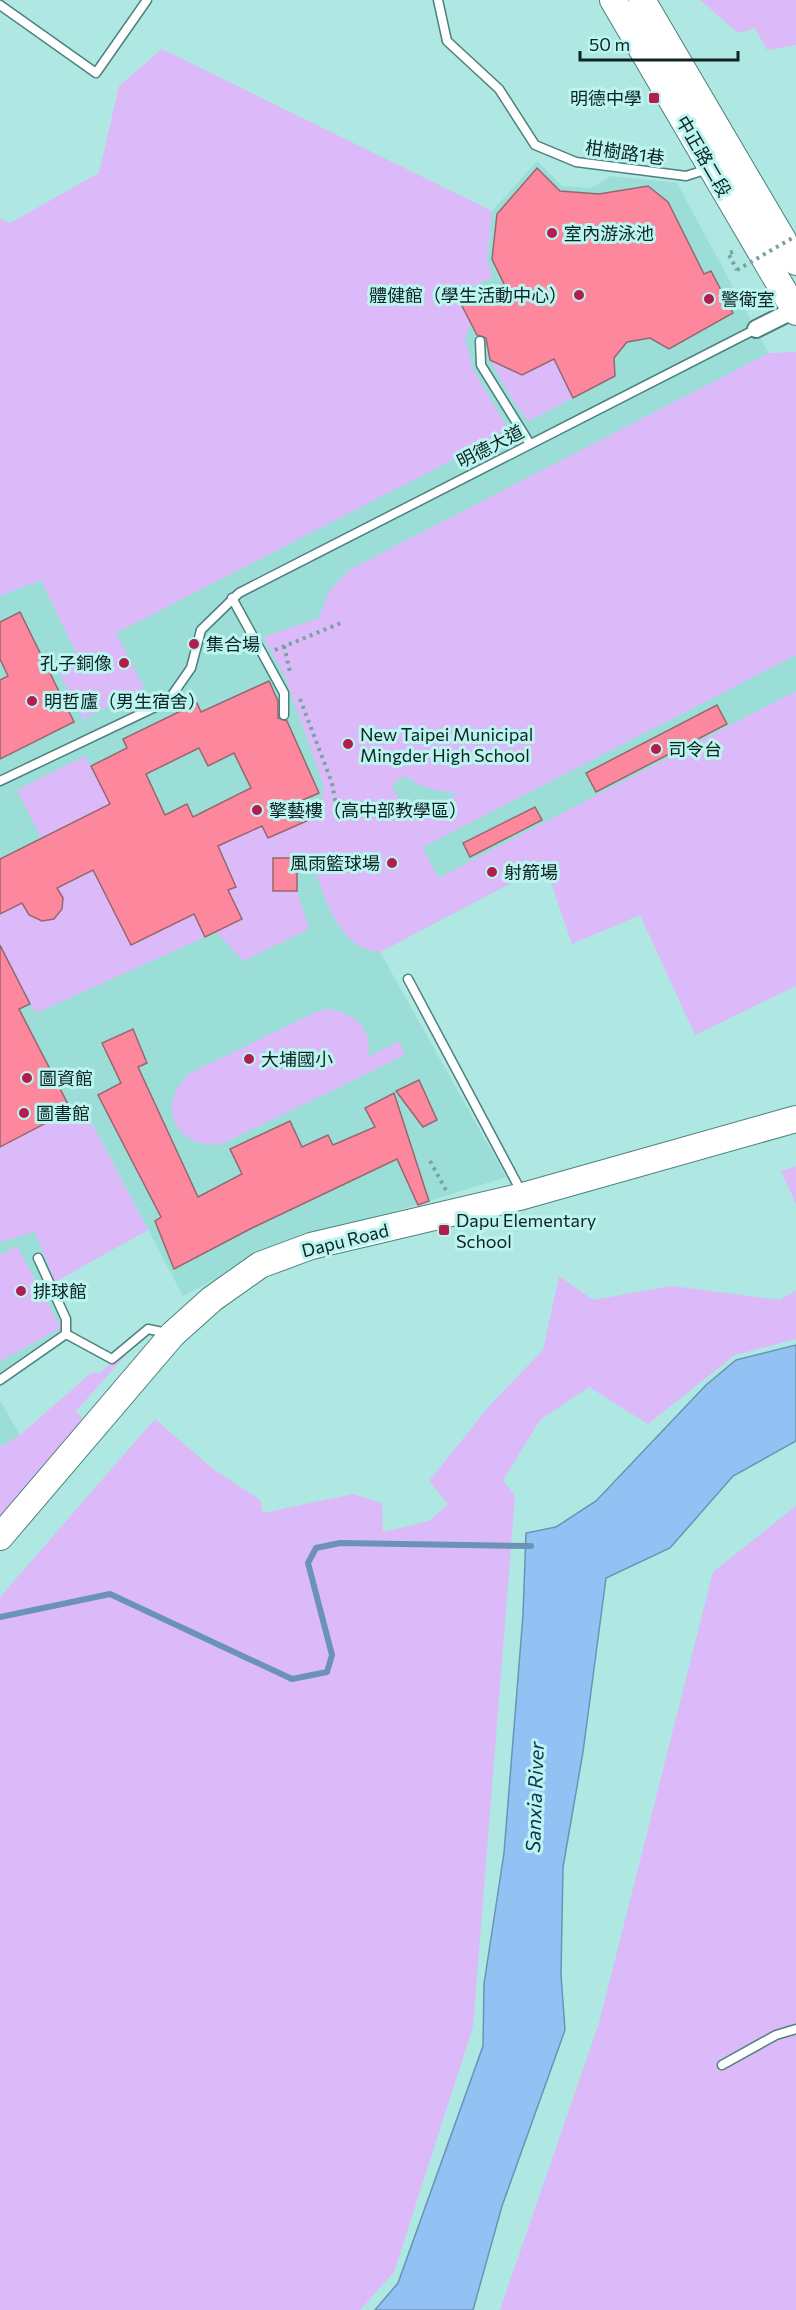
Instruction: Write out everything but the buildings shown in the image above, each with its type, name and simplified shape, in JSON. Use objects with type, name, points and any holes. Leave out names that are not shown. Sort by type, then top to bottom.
[{"type":"main road","name":"中正路二段","points":[[613,0],[796,310]]},
{"type":"main road","name":"中正路二段","points":[[642,0],[796,262]]},
{"type":"main road","name":"Dapu Road","points":[[0,1537],[173,1334],[212,1299],[260,1265],[311,1246],[524,1196],[796,1119]]},
{"type":"street","points":[[756,329],[796,310]]},
{"type":"lane","points":[[0,5],[96,73],[147,0]]},
{"type":"lane","name":"柑樹路1巷","points":[[438,0],[447,41],[499,89],[535,145],[576,162],[686,176],[712,168]]},
{"type":"lane","name":"明德大道","points":[[0,781],[168,701],[191,668],[201,630],[235,595],[756,329]]},
{"type":"lane","points":[[480,341],[481,365],[530,444]]},
{"type":"lane","points":[[235,595],[284,693],[284,715]]},
{"type":"lane","points":[[408,979],[524,1196]]},
{"type":"lane","points":[[39,1258],[66,1319],[66,1334]]},
{"type":"lane","points":[[66,1334],[112,1359],[148,1329],[173,1334]]},
{"type":"lane","points":[[0,1380],[66,1334]]},
{"type":"lane","points":[[722,2065],[776,2035],[796,2029]]},
{"type":"path","points":[[747,278],[742,268],[737,259],[732,250],[728,253],[737,270],[747,264],[776,247],[796,236]]},
{"type":"path","points":[[291,674],[284,646],[341,623]]},
{"type":"path","points":[[299,696],[332,783],[337,811]]},
{"type":"path","points":[[430,1161],[441,1177],[453,1212]]},
{"type":"shaded area","points":[[700,0],[796,0],[796,45],[767,50],[755,28],[738,33]]},
{"type":"shaded area","points":[[162,49],[492,211],[487,260],[493,277],[449,298],[462,306],[471,323],[465,339],[473,369],[509,431],[116,633],[144,688],[83,719],[55,664],[76,653],[41,580],[0,596],[0,219],[10,223],[99,173],[119,86]]},
{"type":"shaded area","name":"New Taipei Municipal Mingder High School","points":[[537,161],[562,186],[591,188],[611,176],[677,183],[796,404],[796,691],[597,796],[607,833],[380,952],[506,1177],[271,1250],[183,1296],[82,1104],[2,1147],[70,1317],[70,1339],[0,1387],[0,596],[41,580],[76,653],[487,260],[492,211]]},
{"type":"shaded area","points":[[796,352],[796,655],[423,847],[438,878],[796,691],[796,986],[695,1035],[640,915],[572,944],[545,865],[380,952],[352,941],[342,930],[327,903],[311,859],[273,858],[273,891],[297,891],[309,929],[244,961],[216,932],[241,919],[228,890],[236,886],[218,846],[262,826],[268,838],[319,816],[324,786],[284,674],[263,637],[319,618],[329,591],[349,570],[769,353]],"holes":[[[405,776],[423,787],[458,794],[409,820],[392,785]]]},
{"type":"shaded area","points":[[554,359],[573,398],[528,421],[512,399],[490,360],[522,375]]},
{"type":"shaded area","points":[[85,756],[110,804],[41,838],[17,790]]},
{"type":"shaded area","points":[[160,844],[205,937],[36,1013],[0,945],[0,914],[22,903],[35,917],[54,919],[62,904],[57,888],[93,870],[131,945],[170,926]]},
{"type":"shaded area","points":[[329,1009],[346,1014],[360,1024],[368,1039],[368,1057],[399,1041],[405,1055],[224,1143],[207,1144],[193,1140],[182,1133],[175,1122],[172,1110],[174,1097],[180,1084],[192,1072],[316,1012]]},
{"type":"shaded area","points":[[82,1104],[148,1230],[55,1282],[35,1232],[0,1242],[0,1147]]},
{"type":"shaded area","points":[[796,1166],[796,1204],[781,1171]]},
{"type":"shaded area","name":"排球館","points":[[17,1246],[61,1328],[0,1361],[0,1255]]},
{"type":"shaded area","points":[[559,1276],[593,1300],[672,1286],[780,1300],[796,1290],[796,1339],[735,1355],[648,1424],[589,1387],[540,1420],[503,1480],[515,1496],[473,2027],[394,2272],[360,2310],[0,2310],[0,1597],[155,1419],[213,1469],[260,1500],[263,1513],[353,1494],[382,1503],[383,1532],[429,1521],[448,1504],[429,1481],[490,1405],[543,1350]]},
{"type":"shaded area","points":[[131,1346],[132,1348],[76,1411],[88,1425],[0,1520],[0,1447],[20,1435],[91,1373],[100,1373]]},
{"type":"shaded area","points":[[0,1401],[20,1435],[0,1447]]},
{"type":"shaded area","points":[[796,1506],[796,2310],[500,2310],[599,2023],[713,1572]]},
{"type":"water","name":"Sanxia River","points":[[796,1345],[796,1441],[733,1476],[670,1548],[606,1578],[583,1752],[563,1867],[561,1975],[565,2030],[502,2206],[473,2310],[375,2310],[398,2283],[483,2046],[484,1984],[504,1853],[523,1615],[526,1533],[556,1527],[596,1501],[706,1385],[736,1360]]},
{"type":"waterway","points":[[0,1617],[110,1594],[292,1679],[327,1672],[332,1655],[308,1563],[316,1548],[340,1543],[531,1546]]},
{"type":"place","name":"明德中學","points":[[654,98]]},
{"type":"place","name":"室內游泳池","points":[[552,233]]},
{"type":"place","name":"體健館（學生活動中心）","points":[[579,295]]},
{"type":"place","name":"警衛室","points":[[709,299]]},
{"type":"place","name":"集合場","points":[[194,644]]},
{"type":"place","name":"孔子銅像","points":[[124,663]]},
{"type":"place","name":"明哲廬（男生宿舍）","points":[[32,701]]},
{"type":"place","name":"New Taipei Municipal Mingder High School","points":[[348,744]]},
{"type":"place","name":"司令台","points":[[656,749]]},
{"type":"place","name":"擎藝樓（高中部教學區）","points":[[257,810]]},
{"type":"place","name":"風雨籃球場","points":[[392,863]]},
{"type":"place","name":"射箭場","points":[[492,872]]},
{"type":"place","name":"大埔國小","points":[[249,1059]]},
{"type":"place","name":"圖資館","points":[[27,1078]]},
{"type":"place","name":"圖書館","points":[[24,1113]]},
{"type":"place","name":"Dapu Elementary School","points":[[444,1230]]},
{"type":"place","name":"排球館","points":[[21,1291]]}]
